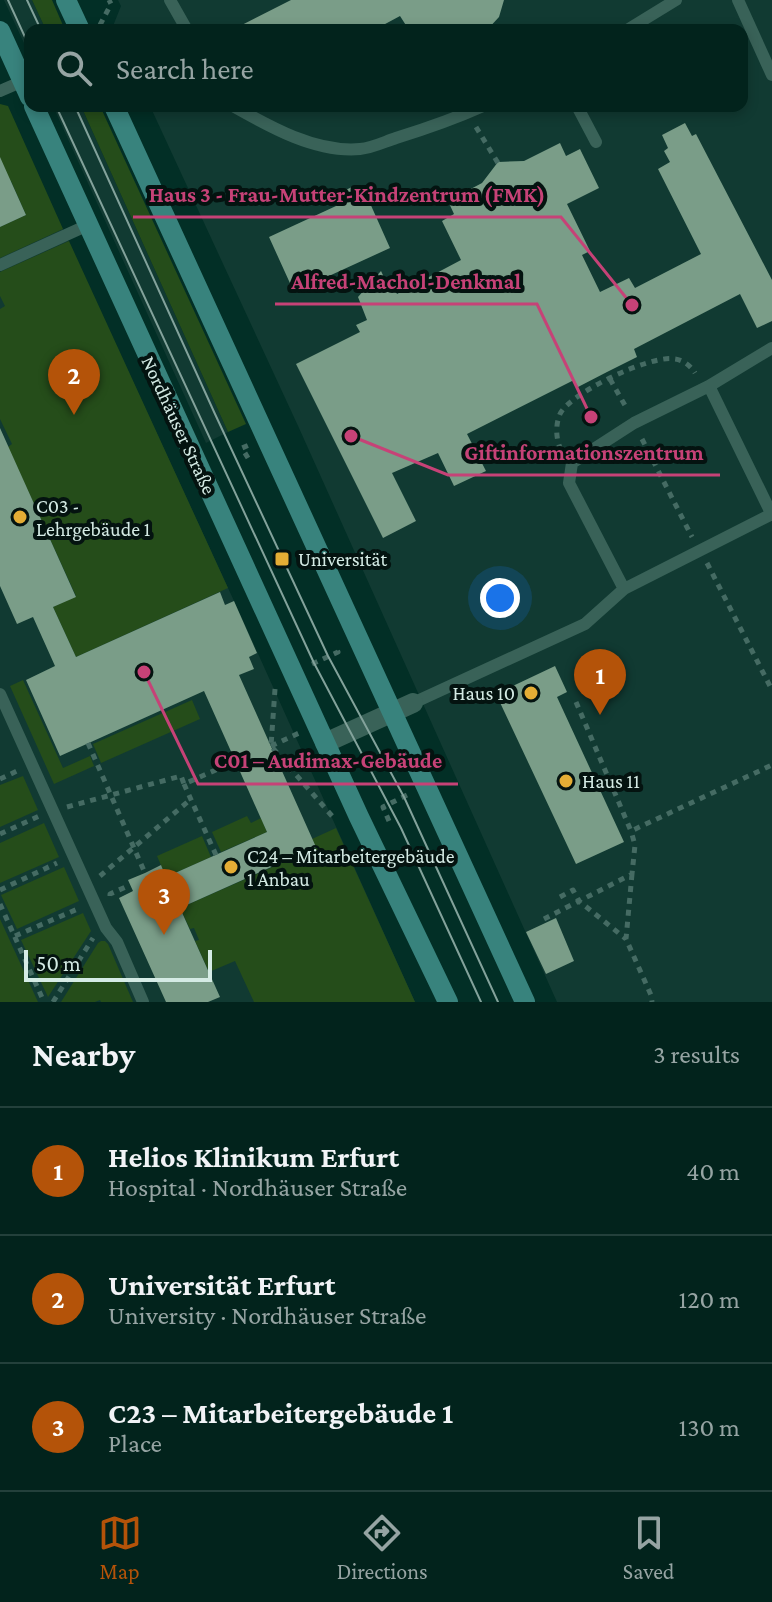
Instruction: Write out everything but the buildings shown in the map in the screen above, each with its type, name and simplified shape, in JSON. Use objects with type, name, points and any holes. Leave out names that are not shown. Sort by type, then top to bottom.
[{"type":"main road","points":[[71,1],[78,24]]},
{"type":"main road","points":[[0,31],[24,85]]},
{"type":"main road","name":"Nordhäuser Straße","points":[[37,112],[325,743],[448,1002]]},
{"type":"main road","points":[[117,112],[525,1002]]},
{"type":"street","points":[[325,743],[413,703]]},
{"type":"lane","points":[[170,0],[184,24]]},
{"type":"lane","points":[[637,24],[676,0]]},
{"type":"lane","points":[[738,0],[772,75]]},
{"type":"lane","points":[[0,91],[24,89]]},
{"type":"lane","points":[[244,112],[309,142],[338,149],[363,149],[467,113]]},
{"type":"lane","points":[[580,112],[596,142]]},
{"type":"lane","points":[[0,265],[88,225]]},
{"type":"lane","points":[[624,589],[569,483],[572,463],[634,423],[706,387],[772,348]]},
{"type":"lane","points":[[413,703],[585,624],[624,589],[772,515],[706,387]]},
{"type":"lane","points":[[0,694],[143,1002]]},
{"type":"path","points":[[101,24],[111,4],[109,0]]},
{"type":"path","points":[[467,113],[498,163]]},
{"type":"path","points":[[572,463],[559,448],[556,430],[561,413],[571,401],[633,367],[657,359],[676,359],[691,366],[706,387]]},
{"type":"path","points":[[610,379],[772,690]]},
{"type":"path","points":[[307,666],[338,652],[336,647]]},
{"type":"path","points":[[275,692],[271,746],[329,812]]},
{"type":"path","points":[[576,702],[635,845],[626,939]]},
{"type":"path","points":[[271,746],[294,735]]},
{"type":"path","points":[[88,743],[145,873]]},
{"type":"path","points":[[184,784],[236,761]]},
{"type":"path","points":[[631,831],[772,765]]},
{"type":"path","points":[[0,834],[52,811],[181,776],[216,855]]},
{"type":"path","points":[[389,821],[383,807],[410,794]]},
{"type":"path","points":[[87,887],[191,799]]},
{"type":"path","points":[[0,890],[61,862]]},
{"type":"path","points":[[544,919],[632,874]]},
{"type":"path","points":[[116,908],[110,894],[130,885]]},
{"type":"path","points":[[560,897],[573,890],[579,901],[626,939],[652,1002]]},
{"type":"path","points":[[15,936],[94,901]]},
{"type":"path","points":[[0,904],[44,1002]]},
{"type":"path","points":[[53,1002],[95,935],[106,928]]},
{"type":"shaded area","points":[[4,0],[32,0],[43,24],[24,24],[24,43]]},
{"type":"shaded area","points":[[118,0],[772,0],[772,1002],[557,1002],[299,428],[153,112],[748,112],[748,24],[114,24],[121,6]]},
{"type":"shaded area","points":[[56,112],[84,112],[228,432],[206,443]]},
{"type":"shaded area","points":[[0,113],[59,221],[415,1002],[0,1002]]},
{"type":"green space","points":[[32,0],[52,0],[62,24],[43,24]]},
{"type":"green space","points":[[0,104],[8,106],[63,229],[0,258],[0,227],[26,215],[11,181],[0,185]]},
{"type":"green space","points":[[84,112],[103,112],[246,424],[228,432]]},
{"type":"green space","points":[[69,241],[228,588],[76,657],[53,607],[76,596],[8,447],[12,444],[0,419],[0,309],[5,306],[0,296],[0,272]]},
{"type":"green space","points":[[23,680],[63,768],[90,756],[94,766],[54,784],[10,686]]},
{"type":"green space","points":[[192,700],[200,719],[101,763],[93,744]]},
{"type":"green space","points":[[23,776],[38,810],[0,827],[0,785]]},
{"type":"green space","points":[[247,816],[251,823],[261,818],[267,832],[221,852],[212,832]]},
{"type":"green space","points":[[44,823],[59,857],[0,883],[0,843]]},
{"type":"green space","points":[[336,828],[415,1002],[254,1002],[235,961],[209,972],[195,941],[199,940],[194,928],[190,929],[180,908],[316,848],[312,839]]},
{"type":"green space","points":[[202,836],[211,857],[166,877],[157,856]]},
{"type":"green space","points":[[64,867],[79,901],[17,929],[1,895]]},
{"type":"green space","points":[[83,913],[91,931],[48,997],[21,940]]},
{"type":"green space","points":[[0,919],[38,1002],[0,1002]]},
{"type":"green space","points":[[98,943],[108,944],[133,1002],[61,1002]]},
{"type":"tram line","points":[[8,0],[24,35]]},
{"type":"tram line","points":[[27,0],[38,24]]},
{"type":"tram line","points":[[59,112],[314,663],[401,828],[481,1002]]},
{"type":"tram line","points":[[78,112],[328,656],[404,797],[498,1002]]},
{"type":"place","name":"Haus 3 - Frau-Mutter-Kindzentrum (FMK)","points":[[632,305]]},
{"type":"place","name":"Universität Erfurt","points":[[74,415]]},
{"type":"place","name":"Alfred-Machol-Denkmal","points":[[591,417]]},
{"type":"place","name":"Giftinformationszentrum","points":[[351,436]]},
{"type":"place","name":"C03 - Lehrgebäude 1","points":[[20,517]]},
{"type":"place","name":"Universität","points":[[282,559]]},
{"type":"place","name":"C01 – Audimax-Gebäude","points":[[144,672]]},
{"type":"place","name":"Haus 10","points":[[531,693]]},
{"type":"place","name":"Helios Klinikum Erfurt","points":[[600,715]]},
{"type":"place","name":"Haus 11","points":[[566,781]]},
{"type":"place","name":"C24 – Mitarbeitergebäude 1 Anbau","points":[[231,867]]},
{"type":"place","name":"C23 – Mitarbeitergebäude 1","points":[[164,935]]}]
